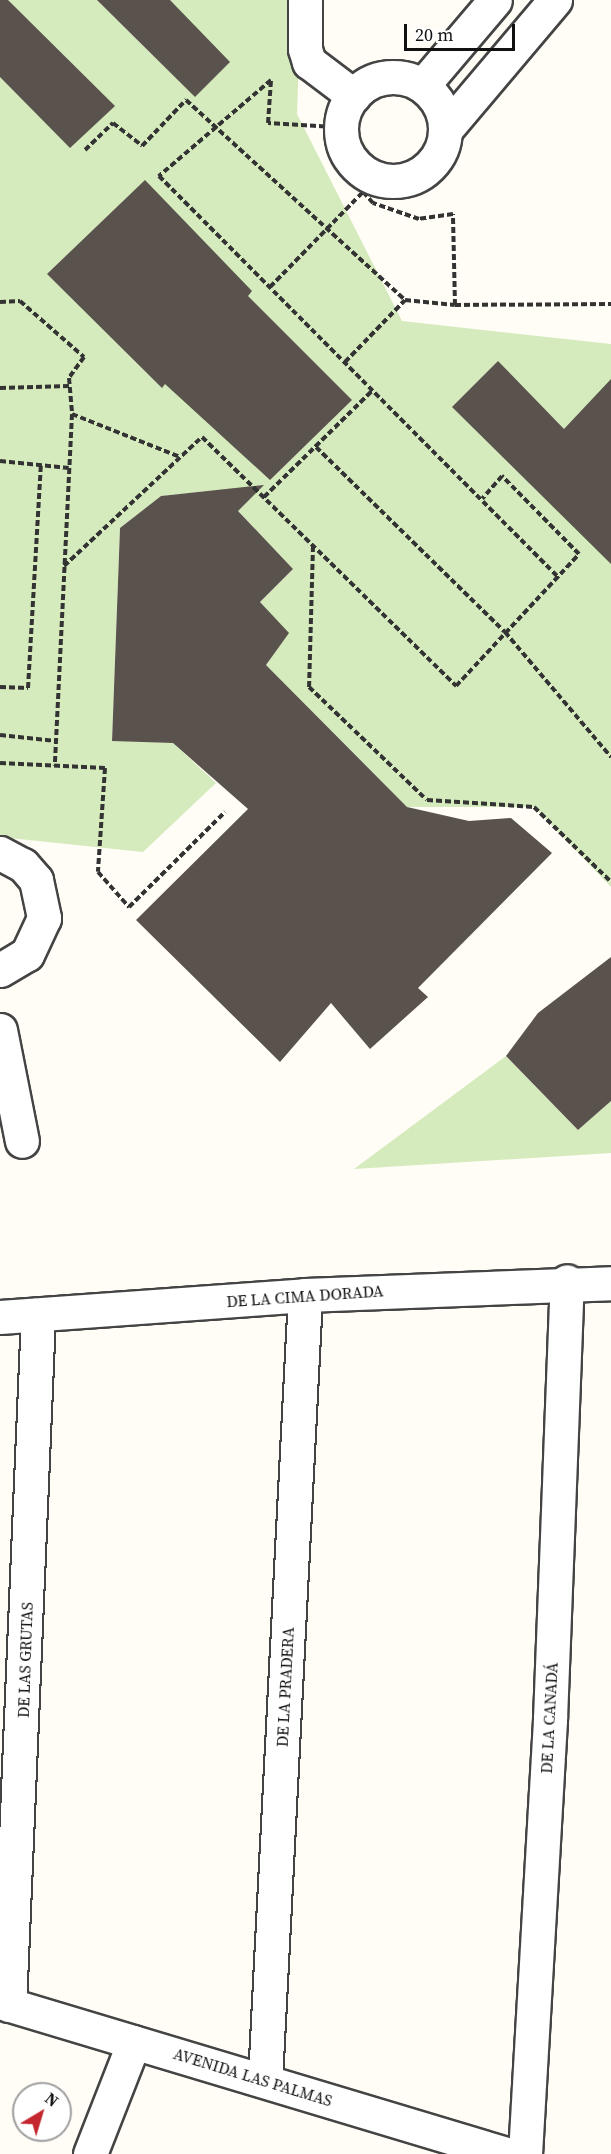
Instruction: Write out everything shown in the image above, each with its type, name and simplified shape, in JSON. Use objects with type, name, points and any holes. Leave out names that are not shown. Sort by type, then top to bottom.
[{"type":"street","points":[[305,0],[305,49],[309,62],[354,96]]},
{"type":"street","points":[[423,85],[495,0]]},
{"type":"street","points":[[446,129],[443,112],[423,85],[390,76],[373,80],[354,96],[341,120],[342,138],[348,155],[375,177],[408,179],[423,172],[436,160],[446,129],[555,0]]},
{"type":"street","points":[[0,853],[22,865],[36,880],[44,918],[27,954],[0,970]]},
{"type":"street","points":[[0,1030],[22,1142]]},
{"type":"street","name":"DE LA CIMA DORADA","points":[[0,1317],[305,1295],[567,1281],[611,1283]]},
{"type":"street","name":"DE LA CANADÁ","points":[[525,2154],[550,1719],[567,1281]]},
{"type":"street","name":"DE LA PRADERA","points":[[265,2080],[305,1295]]},
{"type":"street","name":"DE LAS GRUTAS","points":[[5,2003],[39,1315]]},
{"type":"street","name":"AVENIDA LAS PALMAS","points":[[5,2003],[506,2154]]},
{"type":"street","points":[[90,2154],[134,2042]]},
{"type":"path","points":[[454,305],[453,214],[419,219],[374,203],[340,166],[334,126],[268,123],[271,80],[159,176],[557,576]]},
{"type":"path","points":[[86,150],[113,123],[142,146],[186,100],[214,128],[329,227],[405,300],[454,305],[611,304]]},
{"type":"path","points":[[270,287],[363,192]]},
{"type":"path","points":[[345,362],[405,300]]},
{"type":"path","points":[[0,302],[20,301],[84,357],[69,378],[72,414],[55,766]]},
{"type":"path","points":[[0,388],[69,386]]},
{"type":"path","points":[[264,497],[373,390]]},
{"type":"path","points":[[72,414],[180,457]]},
{"type":"path","points":[[64,567],[202,437],[456,686],[579,554],[502,476],[482,499]]},
{"type":"path","points":[[316,447],[505,632],[611,757]]},
{"type":"path","points":[[0,460],[69,468]]},
{"type":"path","points":[[0,687],[28,688],[41,465]]},
{"type":"path","points":[[313,545],[309,687],[427,800],[534,807],[611,882]]},
{"type":"path","points":[[0,735],[56,741]]},
{"type":"path","points":[[0,763],[105,768],[98,872],[129,907],[225,812]]},
{"type":"green space","points":[[0,0],[301,0],[297,114],[402,321],[611,344],[611,887],[534,807],[407,807],[266,665],[288,633],[260,602],[293,569],[218,490],[161,496],[120,528],[112,740],[173,743],[216,783],[143,852],[0,837]]},
{"type":"green space","points":[[506,1056],[578,1130],[611,1101],[611,1153],[354,1169]]},
{"type":"building","points":[[0,0],[8,0],[115,106],[70,148],[0,77]]},
{"type":"building","points":[[97,0],[170,0],[230,62],[195,97]]},
{"type":"building","points":[[145,180],[252,291],[248,296],[352,400],[270,480],[165,384],[162,388],[47,274]]},
{"type":"building","points":[[498,361],[564,429],[611,379],[611,564],[452,407]]},
{"type":"building","points":[[264,485],[238,511],[293,569],[260,602],[289,633],[266,665],[407,807],[469,821],[511,818],[552,853],[418,988],[428,997],[370,1049],[331,1003],[280,1062],[136,920],[248,809],[173,743],[112,741],[120,528],[161,496]]},
{"type":"building","points":[[611,957],[611,1101],[578,1130],[506,1056],[538,1013]]}]
